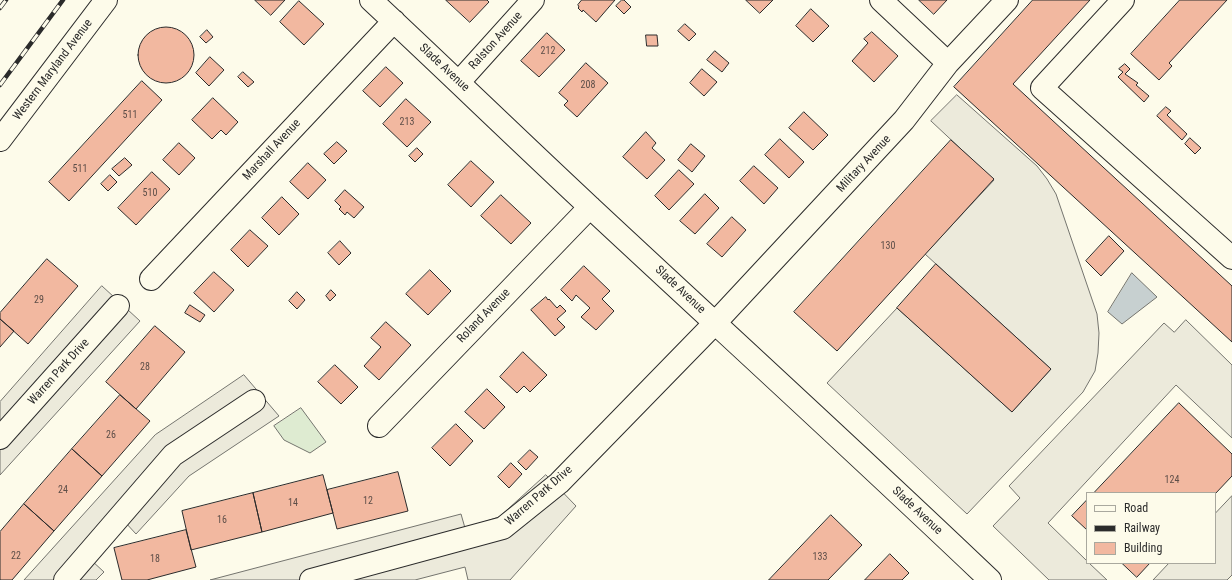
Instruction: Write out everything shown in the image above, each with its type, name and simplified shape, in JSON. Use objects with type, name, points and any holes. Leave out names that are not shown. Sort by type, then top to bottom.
[{"type":"street","name":"Western Maryland Avenue","points":[[0,140],[106,0]]},
{"type":"street","name":"Slade Avenue","points":[[371,0],[590,207],[817,416],[990,580]]},
{"type":"street","name":"Ralston Avenue","points":[[459,82],[533,0]]},
{"type":"street","points":[[881,0],[948,63]]},
{"type":"street","name":"Military Avenue","points":[[715,322],[904,120],[948,63],[1007,0]]},
{"type":"street","points":[[1123,0],[1042,88],[1232,258]]},
{"type":"street","name":"Marshall Avenue","points":[[151,279],[394,21]]},
{"type":"street","name":"Roland Avenue","points":[[379,426],[590,207]]},
{"type":"street","name":"Warren Park Drive","points":[[0,438],[118,306]]},
{"type":"street","name":"Warren Park Drive","points":[[311,580],[502,528],[559,483],[715,322]]},
{"type":"street","points":[[65,580],[173,455],[254,401]]},
{"type":"green space","points":[[301,408],[326,442],[310,453],[284,440],[274,426]]},
{"type":"shaded area","points":[[957,95],[1037,166],[1056,194],[1097,314],[1099,333],[1095,371],[1083,392],[967,514],[827,383],[897,308],[1012,412],[1051,369],[925,254],[994,180],[931,121]]},
{"type":"shaded area","points":[[1132,273],[1157,297],[1122,324],[1108,312]]},
{"type":"shaded area","points":[[102,286],[140,321],[0,475],[0,402]]},
{"type":"shaded area","points":[[1186,320],[1232,365],[1232,438],[1176,385],[1048,523],[1086,560],[1086,564],[1090,564],[1107,580],[1049,580],[993,526],[1020,498],[1009,486],[1164,323],[1174,332]]},
{"type":"shaded area","points":[[244,375],[279,416],[189,476],[136,534],[125,522],[91,560],[104,572],[96,580],[24,580],[155,435]]},
{"type":"shaded area","points":[[546,475],[576,506],[510,580],[468,580],[465,567],[415,580],[210,580],[461,514],[465,528],[499,517]]},
{"type":"shaded area","points":[[1232,496],[1232,575],[1227,580],[1153,580],[1168,564],[1216,564],[1216,513]]},
{"type":"building","points":[[255,0],[285,0],[271,15]]},
{"type":"building","points":[[446,0],[487,0],[489,2],[470,22]]},
{"type":"building","points":[[582,0],[615,0],[596,22],[583,10],[582,12],[578,8],[578,5]]},
{"type":"building","points":[[624,0],[631,7],[624,14],[616,6]]},
{"type":"building","points":[[746,0],[773,0],[760,13]]},
{"type":"building","points":[[919,0],[947,0],[934,14]]},
{"type":"building","points":[[1033,0],[1090,0],[1013,84],[1232,286],[1232,342],[954,87]]},
{"type":"building","points":[[1180,0],[1227,0],[1169,63],[1172,66],[1159,80],[1131,54]]},
{"type":"building","points":[[299,1],[324,24],[304,45],[280,22]]},
{"type":"building","points":[[811,9],[829,26],[813,42],[796,26]]},
{"type":"building","points":[[685,24],[696,34],[689,41],[678,31]]},
{"type":"building","points":[[166,27],[177,29],[186,35],[192,44],[194,55],[192,66],[186,75],[177,81],[166,83],[155,81],[146,75],[140,66],[138,55],[140,44],[146,35],[155,29]]},
{"type":"building","points":[[207,30],[213,37],[206,43],[200,37]]},
{"type":"building","points":[[872,32],[898,56],[874,82],[852,61],[868,43],[864,39]]},
{"type":"building","points":[[547,33],[565,50],[539,77],[521,61]]},
{"type":"building","points":[[646,35],[657,35],[658,46],[647,46]]},
{"type":"building","points":[[715,51],[729,63],[722,72],[707,60]]},
{"type":"building","points":[[210,57],[224,70],[209,86],[196,73]]},
{"type":"building","points":[[586,63],[608,83],[577,117],[564,105],[568,101],[559,93]]},
{"type":"building","points":[[1125,64],[1130,69],[1125,74],[1138,83],[1136,85],[1149,96],[1144,102],[1118,77],[1123,72],[1119,69]]},
{"type":"building","points":[[386,67],[403,83],[380,107],[363,91]]},
{"type":"building","points":[[702,69],[717,82],[704,96],[690,83]]},
{"type":"building","points":[[243,72],[254,82],[248,87],[238,77]]},
{"type":"building","points":[[142,81],[162,100],[69,201],[49,182]]},
{"type":"building","points":[[213,98],[238,122],[226,135],[221,130],[212,139],[192,120]]},
{"type":"building","points":[[406,99],[431,122],[407,147],[383,124]]},
{"type":"building","points":[[1166,107],[1171,111],[1167,115],[1187,134],[1182,140],[1157,116]]},
{"type":"building","points":[[804,112],[828,135],[813,150],[789,128]]},
{"type":"building","points":[[646,132],[656,143],[652,148],[665,160],[647,179],[623,157]]},
{"type":"building","points":[[1190,138],[1201,148],[1195,154],[1185,144]]},
{"type":"building","points":[[780,139],[804,162],[789,178],[765,155]]},
{"type":"building","points":[[951,140],[994,179],[837,351],[794,312]]},
{"type":"building","points":[[337,142],[347,151],[334,164],[324,154]]},
{"type":"building","points":[[179,143],[195,158],[179,175],[163,160]]},
{"type":"building","points":[[691,144],[705,156],[692,172],[678,160]]},
{"type":"building","points":[[417,148],[423,154],[415,162],[409,156]]},
{"type":"building","points":[[125,158],[132,165],[119,176],[112,169]]},
{"type":"building","points":[[471,161],[494,182],[471,207],[448,185]]},
{"type":"building","points":[[308,163],[326,180],[308,199],[290,182]]},
{"type":"building","points":[[754,166],[778,188],[764,204],[740,181]]},
{"type":"building","points":[[679,170],[694,184],[669,210],[655,196]]},
{"type":"building","points":[[152,172],[170,189],[136,225],[118,208]]},
{"type":"building","points":[[110,175],[117,182],[108,191],[101,184]]},
{"type":"building","points":[[345,190],[364,207],[354,218],[347,212],[345,215],[339,209],[341,207],[335,201]]},
{"type":"building","points":[[705,194],[719,208],[695,234],[680,221]]},
{"type":"building","points":[[501,195],[531,223],[511,244],[481,216]]},
{"type":"building","points":[[282,197],[299,214],[279,235],[262,218]]},
{"type":"building","points":[[732,217],[746,230],[722,257],[707,244]]},
{"type":"building","points":[[250,230],[268,246],[248,267],[231,250]]},
{"type":"building","points":[[1109,236],[1124,251],[1101,276],[1086,261]]},
{"type":"building","points":[[340,241],[351,253],[339,265],[328,253]]},
{"type":"building","points":[[47,259],[78,286],[28,344],[0,319],[0,313]]},
{"type":"building","points":[[936,264],[1051,369],[1012,412],[897,308]]},
{"type":"building","points":[[584,266],[610,291],[602,299],[614,311],[596,330],[581,317],[590,308],[576,295],[572,301],[561,290]]},
{"type":"building","points":[[430,270],[451,291],[428,315],[406,294]]},
{"type":"building","points":[[214,272],[234,290],[214,312],[194,293]]},
{"type":"building","points":[[331,290],[336,295],[330,301],[326,296]]},
{"type":"building","points":[[297,292],[305,300],[297,309],[289,301]]},
{"type":"building","points":[[546,297],[557,308],[560,305],[566,311],[557,319],[565,327],[555,336],[531,310]]},
{"type":"building","points":[[190,305],[205,315],[200,322],[185,313]]},
{"type":"building","points":[[0,319],[14,331],[0,347]]},
{"type":"building","points":[[386,322],[411,345],[379,380],[364,366],[381,347],[371,338]]},
{"type":"building","points":[[155,326],[185,352],[136,409],[106,382]]},
{"type":"building","points":[[523,352],[547,375],[530,392],[524,386],[517,393],[500,377]]},
{"type":"building","points":[[335,365],[358,387],[341,404],[318,382]]},
{"type":"building","points":[[487,389],[505,407],[484,429],[465,412]]},
{"type":"building","points":[[120,395],[150,421],[102,476],[72,449]]},
{"type":"building","points":[[1179,403],[1232,454],[1232,476],[1216,493],[1095,492]]},
{"type":"building","points":[[456,424],[473,441],[450,466],[432,448]]},
{"type":"building","points":[[72,449],[102,476],[54,531],[24,504]]},
{"type":"building","points":[[530,450],[538,457],[526,470],[518,462]]},
{"type":"building","points":[[511,463],[522,474],[509,488],[498,477]]},
{"type":"building","points":[[398,472],[408,511],[337,529],[327,490]]},
{"type":"building","points":[[323,475],[333,513],[262,532],[253,493]]},
{"type":"building","points":[[253,493],[262,532],[191,550],[182,511]]},
{"type":"building","points":[[1086,501],[1086,529],[1072,516]]},
{"type":"building","points":[[24,504],[54,531],[12,580],[0,580],[0,532]]},
{"type":"building","points":[[831,515],[862,545],[828,580],[769,580]]},
{"type":"building","points":[[186,530],[196,567],[147,580],[122,580],[114,548]]},
{"type":"building","points":[[890,554],[909,573],[902,580],[865,580]]},
{"type":"building","points":[[1123,564],[1149,564],[1137,577]]},
{"type":"railway","points":[[0,8],[6,0]]},
{"type":"railway","points":[[0,85],[63,0]]}]
